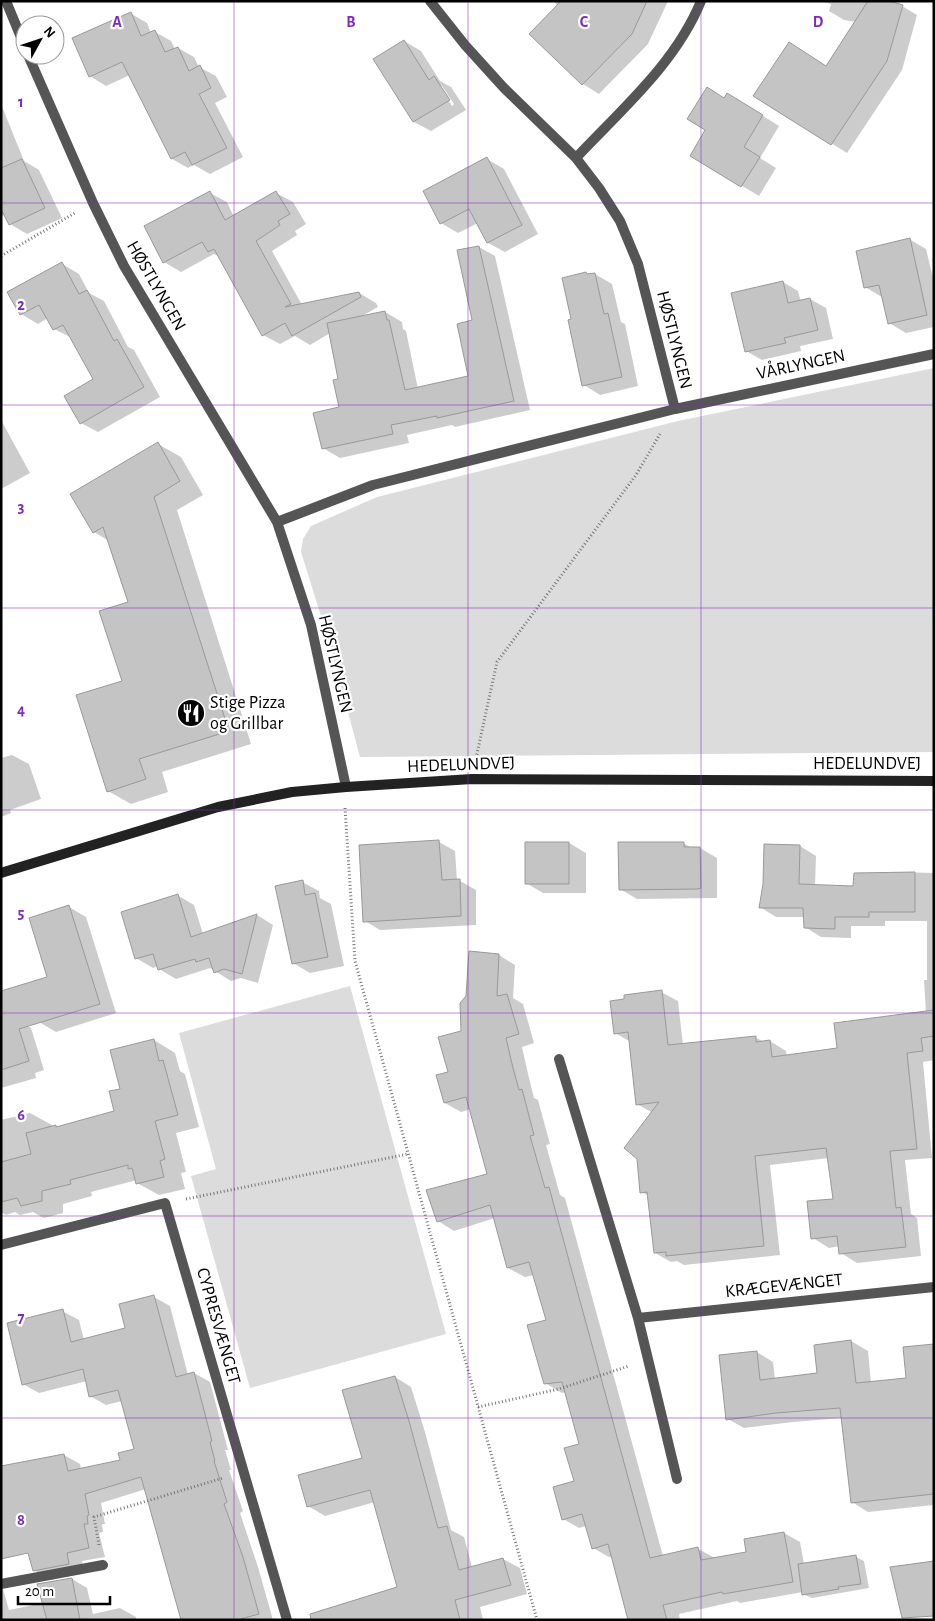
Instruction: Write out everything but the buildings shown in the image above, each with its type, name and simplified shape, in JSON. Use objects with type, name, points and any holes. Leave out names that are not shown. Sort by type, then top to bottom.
[{"type":"street","points":[[6,1],[15,23]]},
{"type":"street","name":"HØSTLYNGEN","points":[[278,522],[373,484],[675,408],[638,264],[620,221],[599,188],[576,158],[504,88],[465,45],[430,1]]},
{"type":"street","points":[[576,158],[660,69],[681,42],[701,1]]},
{"type":"street","name":"HØSTLYNGEN","points":[[32,65],[93,203],[124,266],[278,522],[311,625],[346,787]]},
{"type":"street","name":"VÅRLYNGEN","points":[[675,408],[934,354]]},
{"type":"street","name":"HEDELUNDVEJ","points":[[1,873],[218,807],[292,792],[472,779],[934,781]]},
{"type":"street","points":[[559,1059],[638,1318],[677,1479]]},
{"type":"street","points":[[1,1244],[165,1203]]},
{"type":"street","name":"CYPRESVÆNGET","points":[[165,1203],[287,1620]]},
{"type":"street","name":"KRÆGEVÆNGET","points":[[638,1318],[934,1287]]},
{"type":"street","points":[[1,1584],[104,1565]]},
{"type":"path","points":[[1,256],[93,203]]},
{"type":"path","points":[[472,779],[497,662],[636,475],[675,408]]},
{"type":"path","points":[[346,787],[344,814],[355,961],[537,1620]]},
{"type":"path","points":[[165,1203],[408,1154]]},
{"type":"path","points":[[478,1406],[559,1389],[648,1360]]},
{"type":"path","points":[[104,1565],[94,1517],[244,1472]]},
{"type":"shaded area","points":[[934,368],[934,752],[360,757],[330,645],[301,552],[303,539],[311,526],[377,497],[678,421]]},
{"type":"shaded area","points":[[350,986],[446,1334],[250,1388],[191,1176],[216,1169],[179,1033]]},
{"type":"place","name":"Stige Pizza og Grillbar","points":[[191,713]]}]
